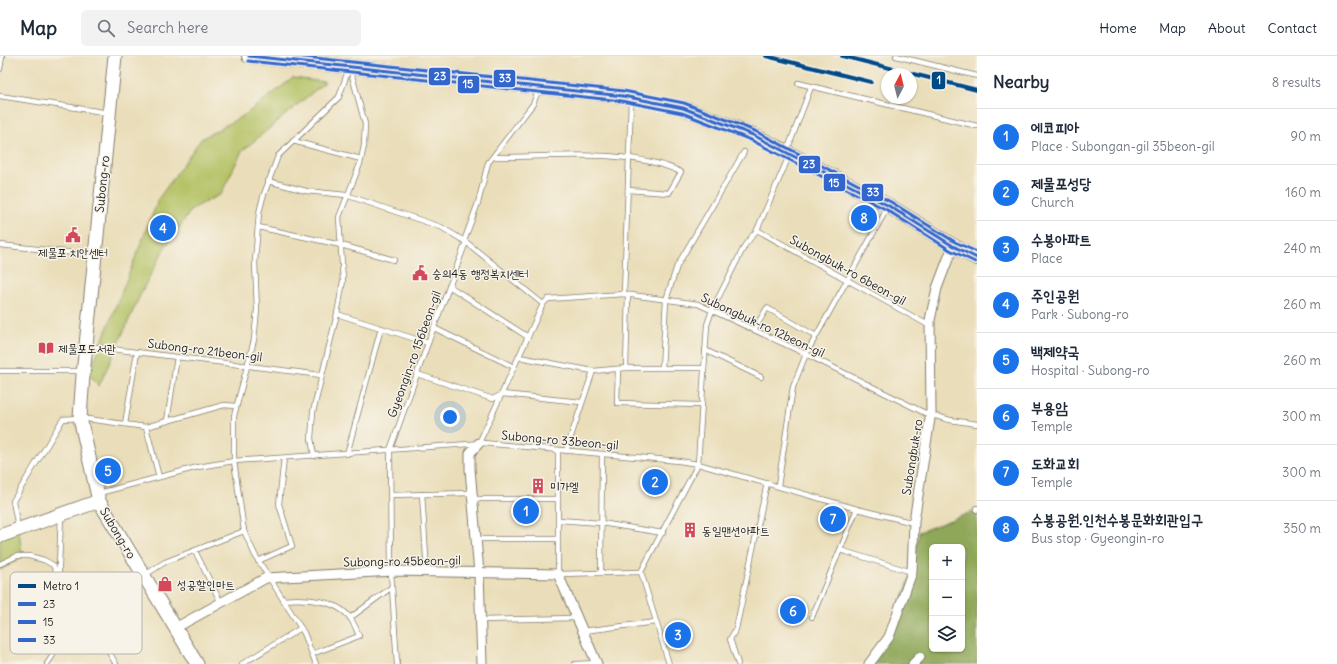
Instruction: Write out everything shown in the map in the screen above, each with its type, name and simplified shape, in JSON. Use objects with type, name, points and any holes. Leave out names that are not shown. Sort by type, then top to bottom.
[{"type":"main road","points":[[249,56],[540,87],[631,98],[683,108],[753,135],[889,206],[953,246],[977,258]]},
{"type":"street","name":"Subong-ro","points":[[115,56],[83,371],[80,418],[98,498],[142,572]]},
{"type":"street","name":"Subongbuk-ro","points":[[869,664],[889,637],[912,572],[914,523],[930,416],[930,326],[937,288],[953,246]]},
{"type":"street","points":[[480,443],[470,454],[479,573],[482,664]]},
{"type":"street","points":[[0,536],[61,515],[98,498]]},
{"type":"street","name":"Subong-ro 45beon-gil","points":[[175,628],[268,578],[392,572],[558,574]]},
{"type":"street","name":"Subong-ro","points":[[142,573],[197,664]]},
{"type":"street","points":[[558,574],[597,663]]},
{"type":"street","points":[[913,664],[920,657]]},
{"type":"lane","points":[[0,69],[2,56]]},
{"type":"lane","points":[[896,56],[977,76]]},
{"type":"lane","points":[[316,664],[301,628],[258,561],[244,531],[234,461],[233,433],[236,406],[254,340],[257,310],[255,262],[259,213],[268,181],[278,156],[339,97],[350,66]]},
{"type":"lane","points":[[314,456],[311,427],[321,375],[337,314],[343,281],[338,217],[361,159],[366,124],[350,66]]},
{"type":"lane","points":[[798,83],[977,126]]},
{"type":"lane","name":"Gyeongin-ro 156beon-gil","points":[[397,664],[392,587],[390,450],[478,203],[488,163],[533,104],[540,87]]},
{"type":"lane","points":[[669,664],[641,572],[663,533],[698,464],[707,325],[712,310],[745,245],[757,230],[788,154],[811,87]]},
{"type":"lane","points":[[0,96],[110,113]]},
{"type":"lane","points":[[626,368],[626,294],[631,98]]},
{"type":"lane","points":[[293,141],[361,159]]},
{"type":"lane","points":[[662,368],[666,300],[677,266],[744,152]]},
{"type":"lane","points":[[493,157],[630,157],[653,162],[681,172],[669,193],[628,190]]},
{"type":"lane","points":[[268,181],[306,191],[346,196],[376,207],[419,218],[441,227],[465,241],[544,304],[480,443]]},
{"type":"lane","points":[[778,486],[793,387],[806,354],[889,206]]},
{"type":"lane","points":[[258,227],[341,245],[394,260]]},
{"type":"lane","name":"Subongbuk-ro 6beon-gil","points":[[757,230],[846,281],[930,326]]},
{"type":"lane","points":[[0,245],[95,255]]},
{"type":"lane","points":[[449,286],[528,337]]},
{"type":"lane","name":"Subongbuk-ro 12beon-gil","points":[[544,304],[548,299],[553,298],[626,294],[698,304],[806,354],[930,416],[977,424]]},
{"type":"lane","points":[[754,330],[768,308],[816,336]]},
{"type":"lane","points":[[337,314],[428,342]]},
{"type":"lane","points":[[347,454],[381,328]]},
{"type":"lane","points":[[434,328],[514,367]]},
{"type":"lane","name":"Subong-ro 21beon-gil","points":[[86,345],[321,375]]},
{"type":"lane","points":[[705,350],[761,377]]},
{"type":"lane","points":[[125,424],[137,352]]},
{"type":"lane","points":[[167,421],[177,357]]},
{"type":"lane","points":[[519,357],[593,371],[618,368],[704,368]]},
{"type":"lane","points":[[618,368],[617,404],[701,405]]},
{"type":"lane","points":[[0,371],[83,371]]},
{"type":"lane","points":[[566,451],[581,402],[593,371]]},
{"type":"lane","points":[[417,374],[493,399],[502,394],[581,402]]},
{"type":"lane","points":[[19,530],[13,501],[63,419],[80,418],[146,428],[224,405],[236,406]]},
{"type":"lane","points":[[146,428],[159,477]]},
{"type":"lane","name":"Subong-ro 33beon-gil","points":[[98,498],[159,477],[198,467],[234,461],[347,454],[480,443],[698,464],[857,509],[914,523]]},
{"type":"lane","points":[[558,450],[558,574]]},
{"type":"lane","points":[[601,573],[602,454]]},
{"type":"lane","points":[[258,561],[292,546],[279,504],[284,458]]},
{"type":"lane","points":[[738,664],[730,639],[736,629],[767,483]]},
{"type":"lane","points":[[390,495],[422,494],[558,499]]},
{"type":"lane","points":[[422,494],[427,572]]},
{"type":"lane","points":[[812,617],[857,509]]},
{"type":"lane","points":[[59,572],[61,515]]},
{"type":"lane","points":[[558,520],[601,523],[663,533]]},
{"type":"lane","points":[[144,576],[165,562],[244,531]]},
{"type":"lane","points":[[476,539],[558,540]]},
{"type":"lane","points":[[840,550],[912,572]]},
{"type":"lane","points":[[195,551],[221,603]]},
{"type":"lane","points":[[0,564],[10,558],[29,556],[44,560],[53,565],[56,572]]},
{"type":"lane","name":"Subong-ro 45beon-gil","points":[[558,574],[641,572]]},
{"type":"lane","points":[[350,618],[392,587]]},
{"type":"lane","points":[[283,600],[304,598],[316,600],[333,606],[350,618],[359,636],[312,654]]},
{"type":"lane","points":[[480,620],[577,618]]},
{"type":"lane","points":[[583,631],[656,622]]},
{"type":"lane","points":[[245,663],[301,628]]},
{"type":"lane","points":[[47,664],[53,654]]},
{"type":"lane","points":[[110,654],[116,664]]},
{"type":"lane","points":[[576,664],[597,663]]},
{"type":"green space","points":[[293,78],[325,82],[242,151],[221,194],[192,209],[165,247],[142,291],[99,386],[89,374],[159,198],[201,139],[246,114]]},
{"type":"green space","points":[[977,510],[977,664],[869,664],[889,637],[912,572],[919,532]]},
{"type":"green space","points":[[19,530],[22,557],[0,570],[0,536]]},
{"type":"metro line","name":"1","points":[[766,56],[871,82]]},
{"type":"metro line","name":"1","points":[[842,56],[977,90]]},
{"type":"transit line","name":"23","points":[[249,56],[623,96],[683,108],[753,135],[889,206],[953,246],[977,258]]},
{"type":"transit line","name":"33","points":[[296,56],[624,91],[684,103],[755,131],[891,202],[955,242],[977,252]]},
{"type":"transit line","name":"15","points":[[248,61],[622,101],[682,113],[751,140],[887,210],[950,250],[975,262]]},
{"type":"place","name":"수봉공원.인천수봉문화회관입구","points":[[864,218]]},
{"type":"place","name":"주인공원","points":[[163,228]]},
{"type":"place","name":"제물포 치안센터","points":[[73,235]]},
{"type":"place","name":"숭의4동 행정복지센터","points":[[420,273]]},
{"type":"place","name":"제물포도서관","points":[[46,348]]},
{"type":"place","name":"백제약국","points":[[108,471]]},
{"type":"place","name":"제물포성당","points":[[655,482]]},
{"type":"place","name":"미가엘","points":[[538,486]]},
{"type":"place","name":"에코피아","points":[[526,511]]},
{"type":"place","name":"도화교회","points":[[833,519]]},
{"type":"place","name":"동일맨션아파트","points":[[690,530]]},
{"type":"place","name":"성공할인마트","points":[[165,584]]},
{"type":"place","name":"부용암","points":[[793,611]]},
{"type":"place","name":"수봉아파트","points":[[678,635]]}]
